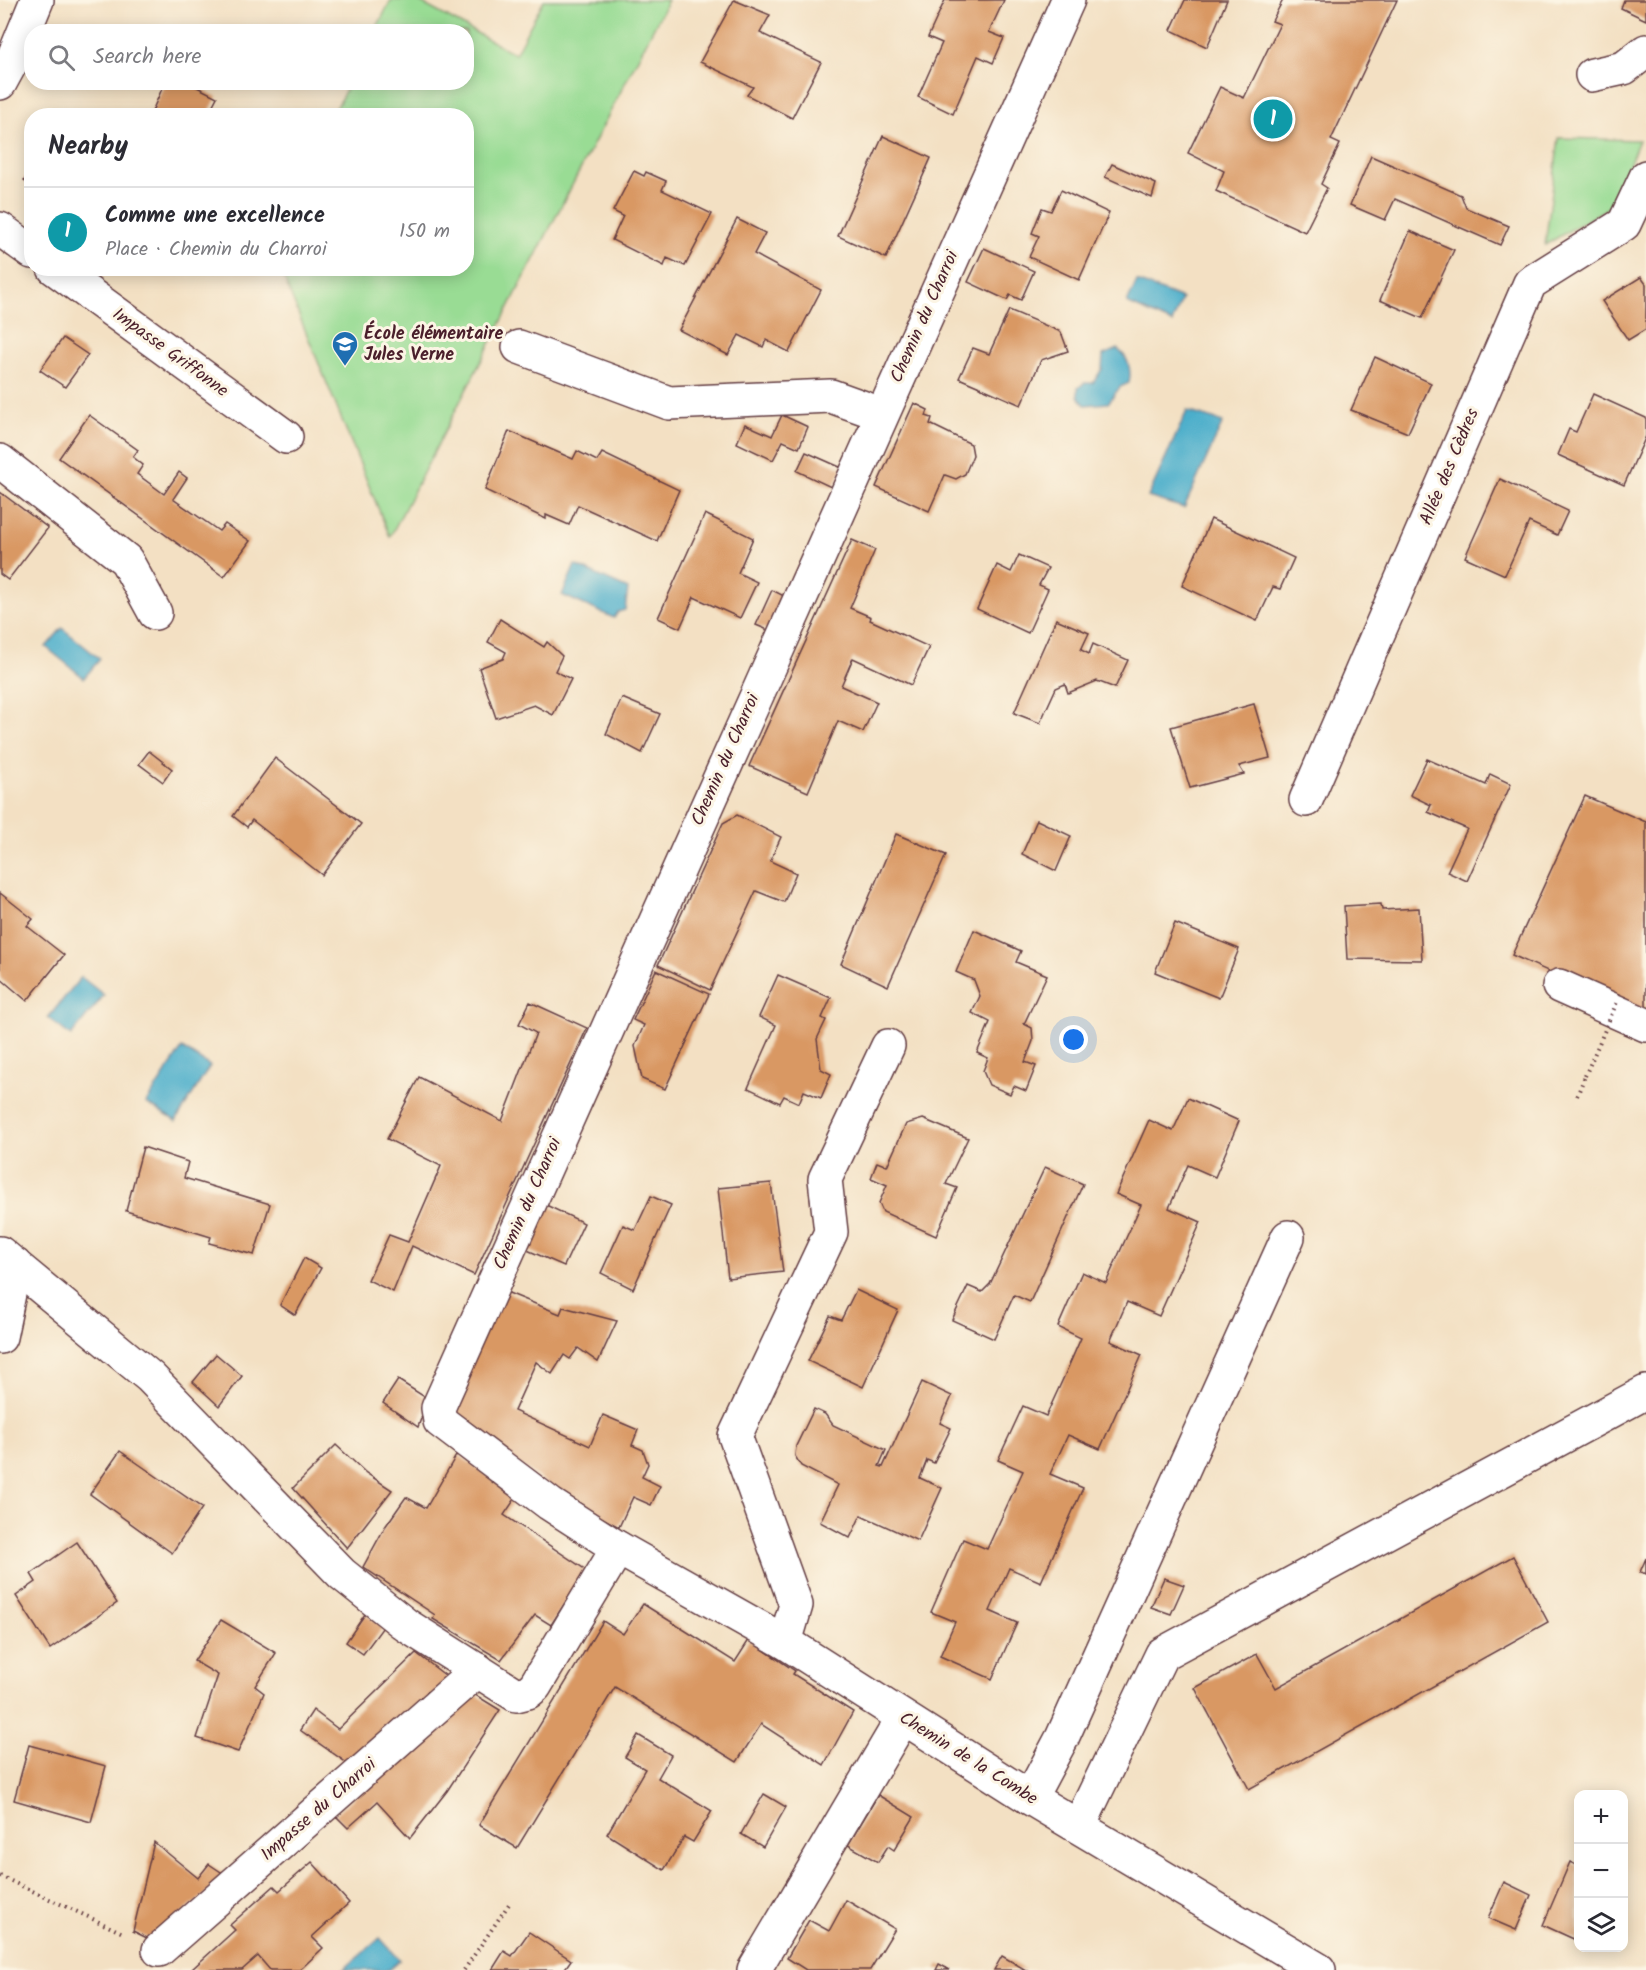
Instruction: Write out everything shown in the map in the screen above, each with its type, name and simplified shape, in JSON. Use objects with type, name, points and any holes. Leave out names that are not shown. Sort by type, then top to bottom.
[{"type":"street","points":[[27,24],[37,0]]},
{"type":"street","name":"Chemin du Charroi","points":[[618,1548],[550,1504],[440,1421],[438,1408],[1068,0]]},
{"type":"street","points":[[0,83],[24,32]]},
{"type":"street","points":[[1592,75],[1624,68],[1646,51]]},
{"type":"street","name":"Allée des Cèdres","points":[[1306,800],[1530,284],[1624,224],[1646,177]]},
{"type":"street","points":[[0,229],[24,246]]},
{"type":"street","name":"Impasse Griffonne","points":[[65,276],[286,437]]},
{"type":"street","points":[[519,347],[669,403],[831,396],[881,414]]},
{"type":"street","points":[[0,461],[120,553],[141,582],[155,613]]},
{"type":"street","points":[[1559,986],[1646,1025]]},
{"type":"street","points":[[785,1642],[796,1605],[735,1436],[831,1232],[825,1179],[888,1046]]},
{"type":"street","points":[[1030,1798],[1062,1738],[1288,1237]]},
{"type":"street","points":[[8,1259],[150,1377],[342,1574],[406,1625],[516,1695],[528,1692],[536,1686],[618,1548]]},
{"type":"street","points":[[0,1337],[8,1259]]},
{"type":"street","points":[[1078,1826],[1162,1654],[1646,1392]]},
{"type":"street","name":"Chemin de la Combe","points":[[618,1548],[785,1642],[1030,1798],[1318,1970]]},
{"type":"street","name":"Impasse du Charroi","points":[[159,1950],[478,1670]]},
{"type":"street","points":[[754,1970],[903,1718]]},
{"type":"path","points":[[1577,1096],[1617,1002]]},
{"type":"path","points":[[0,1876],[159,1950]]},
{"type":"path","points":[[464,1970],[509,1904]]},
{"type":"green space","points":[[391,0],[416,0],[460,24],[379,24]]},
{"type":"green space","points":[[544,0],[668,0],[390,537],[283,276],[474,276],[474,108],[336,108],[346,90],[474,90],[474,32],[515,54]]},
{"type":"green space","points":[[1559,138],[1639,140],[1613,205],[1545,245]]},
{"type":"water","points":[[1137,281],[1182,299],[1172,323],[1127,303]]},
{"type":"water","points":[[1117,349],[1124,355],[1128,364],[1129,383],[1120,387],[1108,403],[1085,405],[1078,396],[1078,388],[1084,383],[1093,383],[1102,369],[1103,355]]},
{"type":"water","points":[[1187,411],[1223,422],[1184,508],[1148,497]]},
{"type":"water","points":[[575,565],[628,589],[625,610],[618,612],[614,618],[562,595]]},
{"type":"water","points":[[62,628],[100,659],[84,678],[46,647]]},
{"type":"water","points":[[81,977],[104,995],[71,1036],[48,1018]]},
{"type":"water","points":[[182,1048],[210,1066],[176,1121],[146,1103]]},
{"type":"water","points":[[380,1938],[400,1960],[388,1970],[343,1970]]},
{"type":"building","points":[[734,0],[770,15],[760,33],[821,62],[792,118],[747,95],[753,87],[700,62]]},
{"type":"building","points":[[945,0],[1004,0],[989,32],[1004,38],[993,63],[978,56],[953,114],[918,97],[942,43],[928,37]]},
{"type":"building","points":[[1185,0],[1227,0],[1207,47],[1171,30]]},
{"type":"building","points":[[1283,0],[1397,0],[1331,140],[1340,144],[1321,184],[1327,188],[1305,232],[1216,191],[1224,171],[1188,153],[1220,87],[1244,98],[1280,24],[1272,21]]},
{"type":"building","points":[[1624,0],[1646,0],[1646,20],[1621,8]]},
{"type":"building","points":[[161,90],[203,90],[217,97],[211,108],[154,108]]},
{"type":"building","points":[[883,136],[931,158],[886,258],[838,236]]},
{"type":"building","points":[[1371,156],[1461,195],[1466,208],[1509,226],[1500,245],[1395,199],[1385,220],[1350,205]]},
{"type":"building","points":[[1112,164],[1156,184],[1152,198],[1105,177]]},
{"type":"building","points":[[634,171],[644,176],[646,172],[666,181],[662,190],[712,214],[685,266],[667,258],[664,266],[612,240],[623,216],[613,211]]},
{"type":"building","points":[[1061,190],[1109,213],[1079,280],[1029,257],[1039,236],[1032,233],[1042,208],[1051,211]]},
{"type":"building","points":[[737,219],[765,233],[754,254],[821,290],[789,352],[766,340],[763,347],[739,335],[728,355],[679,330]]},
{"type":"building","points":[[1410,231],[1454,250],[1422,318],[1380,300]]},
{"type":"building","points":[[984,248],[1034,271],[1021,300],[1010,295],[1007,300],[968,282]]},
{"type":"building","points":[[1641,277],[1646,284],[1646,329],[1628,340],[1602,301]]},
{"type":"building","points":[[1009,310],[1061,332],[1068,351],[1041,360],[1021,405],[959,378],[973,348],[989,354]]},
{"type":"building","points":[[63,338],[88,355],[65,387],[40,370]]},
{"type":"building","points":[[1375,357],[1431,383],[1408,433],[1351,410]]},
{"type":"building","points":[[1593,394],[1646,418],[1646,436],[1624,485],[1558,455],[1569,429],[1576,432]]},
{"type":"building","points":[[914,403],[928,410],[926,416],[932,418],[930,424],[971,444],[973,455],[965,474],[956,479],[945,475],[929,511],[876,487]]},
{"type":"building","points":[[89,415],[138,450],[133,457],[143,465],[137,474],[164,494],[179,472],[187,478],[173,499],[219,531],[225,524],[250,541],[224,577],[59,458]]},
{"type":"building","points":[[782,415],[808,427],[799,448],[783,441],[773,460],[737,443],[745,424],[772,436]]},
{"type":"building","points":[[509,431],[573,459],[577,451],[597,461],[602,453],[679,490],[657,541],[578,505],[569,525],[546,515],[546,519],[485,490]]},
{"type":"building","points":[[806,452],[842,468],[833,488],[797,471]]},
{"type":"building","points":[[1500,479],[1568,511],[1557,535],[1529,522],[1505,575],[1465,557]]},
{"type":"building","points":[[0,492],[48,528],[8,580],[0,574]]},
{"type":"building","points":[[705,514],[753,538],[738,573],[757,582],[740,618],[694,597],[680,628],[658,618]]},
{"type":"building","points":[[1211,519],[1294,558],[1280,589],[1273,587],[1257,621],[1182,586]]},
{"type":"building","points":[[852,540],[875,550],[850,608],[871,617],[870,620],[929,647],[911,685],[853,658],[841,686],[877,702],[863,732],[838,721],[808,792],[749,766]]},
{"type":"building","points":[[1019,555],[1048,568],[1039,585],[1048,589],[1028,633],[977,609],[997,565],[1011,572]]},
{"type":"building","points":[[772,590],[784,596],[768,630],[756,625]]},
{"type":"building","points":[[500,619],[544,647],[547,642],[562,656],[555,671],[571,679],[553,715],[534,705],[496,718],[479,668],[503,659],[506,652],[488,642]]},
{"type":"building","points":[[1056,619],[1089,633],[1081,650],[1089,654],[1093,644],[1128,660],[1115,688],[1097,681],[1068,693],[1065,684],[1056,688],[1040,723],[1014,713]]},
{"type":"building","points":[[622,698],[660,714],[642,753],[606,734]]},
{"type":"building","points":[[1254,704],[1270,758],[1239,766],[1244,774],[1190,788],[1171,727]]},
{"type":"building","points":[[149,751],[172,769],[163,782],[139,764]]},
{"type":"building","points":[[275,758],[361,824],[322,875],[252,820],[247,827],[233,816]]},
{"type":"building","points":[[1427,759],[1486,785],[1490,774],[1511,784],[1467,881],[1447,872],[1467,829],[1428,812],[1431,805],[1410,795]]},
{"type":"building","points":[[1585,796],[1646,822],[1646,1015],[1512,955]]},
{"type":"building","points":[[737,815],[781,837],[770,861],[796,873],[784,902],[756,891],[710,990],[658,965],[723,823]]},
{"type":"building","points":[[1037,820],[1071,836],[1056,871],[1022,854]]},
{"type":"building","points":[[896,834],[946,855],[888,986],[841,964]]},
{"type":"building","points":[[0,893],[33,919],[27,926],[64,955],[27,1001],[0,978]]},
{"type":"building","points":[[1381,904],[1382,910],[1419,908],[1422,960],[1347,959],[1344,906]]},
{"type":"building","points":[[1175,923],[1239,949],[1219,998],[1155,972]]},
{"type":"building","points":[[974,930],[1021,951],[1016,962],[1047,975],[1024,1024],[1032,1028],[1033,1041],[1025,1062],[1036,1066],[1026,1091],[1014,1086],[1010,1094],[989,1085],[983,1071],[988,1058],[977,1053],[990,1022],[972,1013],[980,996],[974,980],[956,972]]},
{"type":"building","points":[[656,970],[709,994],[665,1089],[642,1079],[635,1046],[644,1025],[633,1020]]},
{"type":"building","points":[[778,975],[831,998],[822,1018],[826,1020],[817,1039],[821,1069],[831,1074],[821,1098],[804,1091],[799,1103],[784,1096],[780,1103],[748,1088],[776,1025],[759,1017]]},
{"type":"building","points":[[530,1002],[587,1028],[474,1275],[412,1246],[393,1292],[368,1280],[389,1235],[408,1242],[441,1166],[387,1139],[419,1077],[502,1121],[536,1033],[519,1024]]},
{"type":"building","points":[[1188,1098],[1239,1121],[1215,1177],[1188,1165],[1169,1208],[1201,1222],[1159,1316],[1127,1302],[1110,1341],[1142,1355],[1100,1449],[1068,1435],[1050,1474],[1083,1488],[1041,1582],[1009,1568],[990,1611],[1017,1623],[992,1679],[940,1656],[955,1622],[931,1612],[963,1539],[987,1549],[1023,1471],[998,1460],[1023,1406],[1046,1416],[1063,1379],[1081,1338],[1058,1327],[1082,1272],[1106,1283],[1141,1205],[1116,1194],[1149,1120],[1173,1131]]},
{"type":"building","points":[[923,1119],[968,1138],[946,1184],[957,1188],[936,1236],[883,1212],[879,1203],[887,1185],[871,1178],[877,1162],[887,1166],[906,1124]]},
{"type":"building","points":[[143,1147],[188,1162],[184,1178],[270,1204],[254,1255],[209,1243],[211,1237],[126,1211]]},
{"type":"building","points":[[1045,1167],[1083,1184],[1030,1302],[1014,1295],[994,1339],[952,1320],[968,1286],[982,1292],[990,1284]]},
{"type":"building","points":[[771,1183],[783,1272],[728,1278],[718,1188]]},
{"type":"building","points":[[651,1196],[671,1205],[633,1289],[601,1273],[623,1225],[635,1230]]},
{"type":"building","points":[[546,1205],[584,1223],[564,1266],[525,1249]]},
{"type":"building","points":[[304,1258],[321,1268],[295,1315],[280,1305]]},
{"type":"building","points":[[499,1289],[560,1314],[563,1307],[617,1321],[598,1362],[578,1348],[570,1359],[564,1355],[552,1374],[536,1362],[514,1411],[590,1446],[603,1415],[638,1430],[632,1445],[643,1450],[648,1464],[642,1477],[660,1486],[651,1505],[633,1497],[619,1527],[580,1506],[457,1421],[454,1403]]},
{"type":"building","points":[[856,1290],[898,1310],[863,1387],[808,1361],[830,1316],[841,1320]]},
{"type":"building","points":[[216,1354],[242,1376],[219,1406],[193,1382]]},
{"type":"building","points":[[398,1380],[428,1399],[418,1427],[383,1403]]},
{"type":"building","points":[[922,1382],[952,1396],[940,1423],[951,1428],[934,1463],[927,1460],[920,1478],[942,1488],[918,1541],[861,1515],[850,1538],[820,1522],[838,1485],[801,1466],[795,1456],[796,1446],[814,1409],[825,1414],[833,1425],[886,1450],[879,1466],[883,1467]]},
{"type":"building","points":[[336,1445],[366,1473],[392,1490],[347,1548],[293,1488]]},
{"type":"building","points":[[120,1451],[202,1508],[172,1553],[90,1494]]},
{"type":"building","points":[[457,1454],[517,1496],[504,1515],[586,1570],[551,1625],[535,1615],[501,1660],[433,1619],[435,1615],[363,1567],[385,1527],[406,1497],[426,1508]]},
{"type":"building","points":[[77,1542],[117,1603],[50,1649],[16,1596],[36,1582],[31,1574]]},
{"type":"building","points":[[1513,1556],[1548,1622],[1249,1789],[1195,1688],[1257,1654],[1276,1688]]},
{"type":"building","points":[[1646,1558],[1646,1574],[1640,1572]]},
{"type":"building","points":[[1164,1578],[1184,1585],[1171,1614],[1151,1607]]},
{"type":"building","points":[[643,1604],[735,1662],[749,1640],[795,1671],[793,1674],[853,1712],[824,1765],[761,1724],[737,1762],[615,1687],[517,1848],[479,1825],[603,1621],[623,1634]]},
{"type":"building","points":[[365,1614],[383,1627],[363,1654],[346,1642]]},
{"type":"building","points":[[221,1620],[276,1653],[255,1686],[264,1693],[238,1752],[197,1738],[218,1675],[194,1661]]},
{"type":"building","points":[[416,1653],[454,1682],[357,1770],[300,1730],[313,1710],[338,1729]]},
{"type":"building","points":[[469,1691],[500,1710],[447,1791],[410,1838],[377,1802],[348,1828],[335,1815]]},
{"type":"building","points":[[638,1735],[671,1755],[658,1778],[712,1811],[693,1842],[684,1837],[664,1870],[607,1834],[645,1769],[625,1757]]},
{"type":"building","points":[[29,1745],[106,1766],[91,1822],[14,1800]]},
{"type":"building","points":[[764,1794],[786,1807],[763,1847],[741,1834]]},
{"type":"building","points":[[878,1795],[914,1817],[894,1850],[888,1846],[878,1862],[848,1845]]},
{"type":"building","points":[[154,1842],[198,1878],[209,1864],[227,1876],[151,1940],[133,1931]]},
{"type":"building","points":[[312,1862],[349,1903],[312,1937],[323,1948],[303,1967],[299,1970],[270,1970],[258,1956],[242,1970],[191,1970],[235,1930],[230,1925],[274,1886],[279,1891]]},
{"type":"building","points":[[1570,1862],[1574,1864],[1574,1939],[1543,1925]]},
{"type":"building","points":[[1504,1882],[1531,1895],[1516,1930],[1488,1918]]},
{"type":"building","points":[[846,1900],[895,1929],[870,1970],[806,1970],[787,1958],[809,1920],[829,1931]]},
{"type":"building","points":[[529,1932],[571,1960],[564,1970],[492,1970],[504,1951],[512,1956]]},
{"type":"building","points":[[1002,1956],[1026,1970],[994,1970]]},
{"type":"building","points":[[939,1964],[950,1970],[936,1970]]},
{"type":"place","name":"Comme une excellence","points":[[1273,119]]},
{"type":"place","name":"École élémentaire Jules Verne","points":[[345,367]]}]
